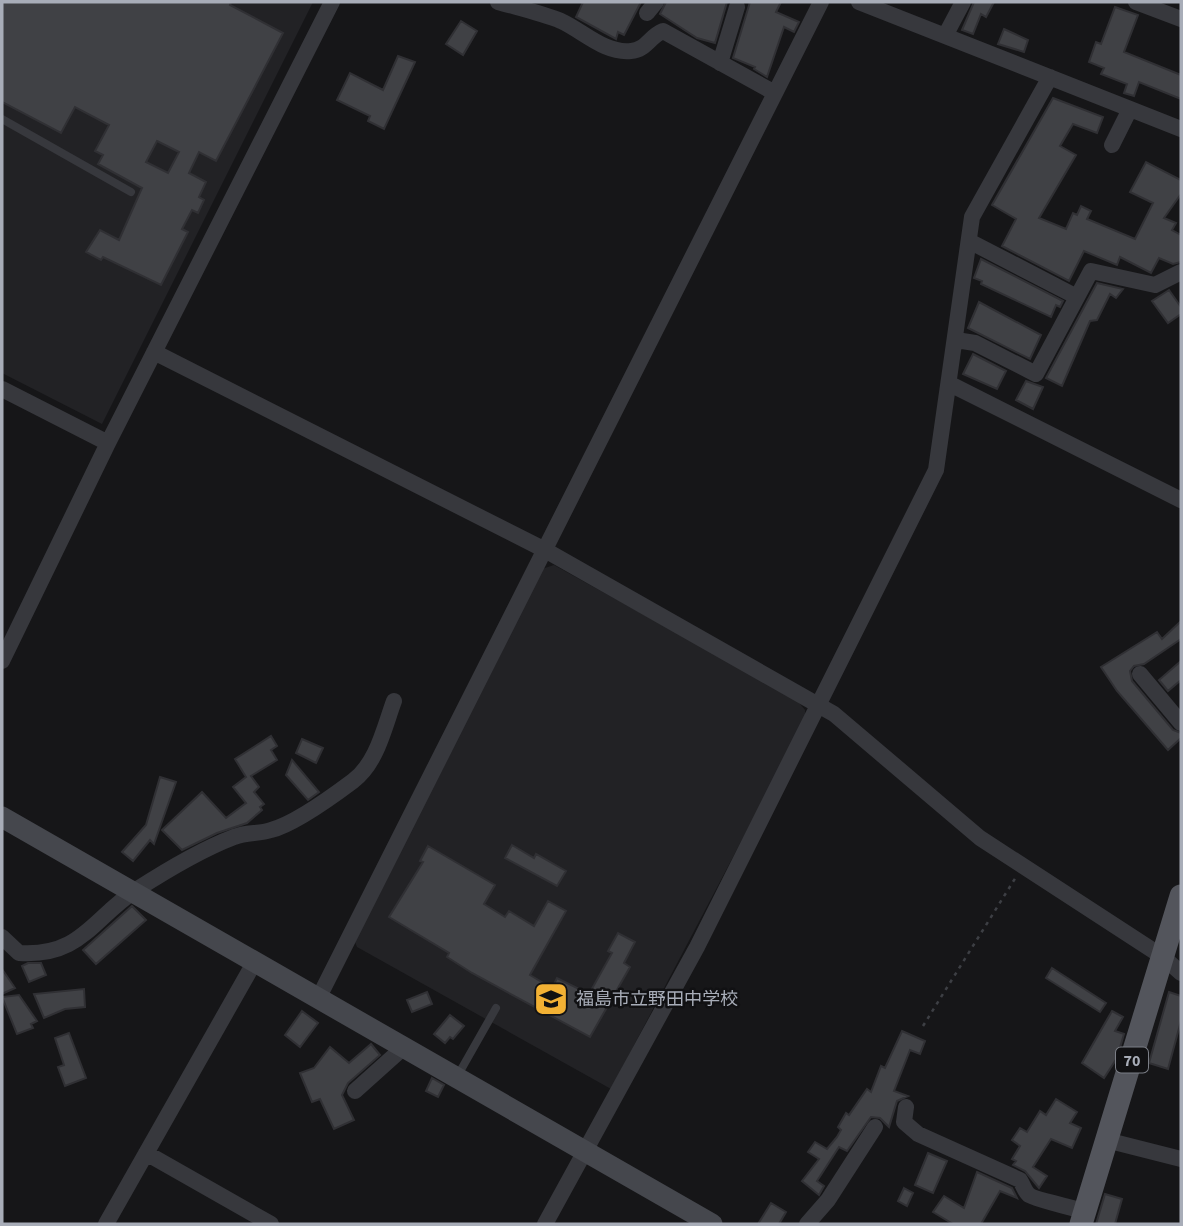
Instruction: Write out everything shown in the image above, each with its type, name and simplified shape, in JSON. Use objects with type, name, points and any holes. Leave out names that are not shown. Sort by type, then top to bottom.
[{"type":"main road","name":"70","points":[[1083,1218],[1181,896]]},
{"type":"street","points":[[2,661],[108,443],[332,2]]},
{"type":"street","points":[[498,2],[563,22],[612,48],[631,51],[646,46],[656,34],[663,31],[775,93]]},
{"type":"street","points":[[318,999],[821,2]]},
{"type":"street","points":[[859,2],[1181,130]]},
{"type":"street","points":[[945,36],[964,2]]},
{"type":"street","points":[[1136,2],[1181,19]]},
{"type":"street","points":[[720,63],[737,7]]},
{"type":"street","points":[[545,1224],[697,947],[936,470],[972,216],[1050,78]]},
{"type":"street","points":[[1112,145],[1130,109]]},
{"type":"street","points":[[969,241],[1077,297]]},
{"type":"street","points":[[956,340],[975,343],[1037,374],[1091,271],[1155,285],[1181,272]]},
{"type":"street","points":[[154,352],[545,550],[834,714],[980,838],[1163,957],[1181,973]]},
{"type":"street","points":[[950,384],[1181,500]]},
{"type":"street","points":[[2,389],[108,443]]},
{"type":"street","points":[[1140,674],[1181,723]]},
{"type":"street","points":[[2,937],[19,953],[36,954],[59,949],[87,935],[133,892],[212,846],[238,835],[271,831],[286,824],[355,779],[371,760],[394,701]]},
{"type":"street","points":[[2,817],[712,1224]]},
{"type":"street","points":[[106,1224],[254,963]]},
{"type":"street","points":[[355,1091],[404,1047]]},
{"type":"street","points":[[906,1107],[904,1122],[918,1134],[1020,1180],[1035,1200],[1052,1201],[1083,1218]]},
{"type":"street","points":[[807,1224],[828,1200],[875,1127]]},
{"type":"street","points":[[1106,1140],[1181,1159]]},
{"type":"street","points":[[146,1153],[271,1224]]},
{"type":"lane","points":[[2,119],[131,192]]},
{"type":"lane","points":[[457,1077],[496,1008]]},
{"type":"path","points":[[923,1026],[1023,866]]},
{"type":"shaded area","points":[[2,2],[313,2],[102,424],[2,373]]},
{"type":"shaded area","points":[[554,565],[796,699],[805,710],[805,720],[611,1089],[357,947],[355,942],[542,569]]},
{"type":"building","points":[[2,2],[231,2],[230,5],[283,33],[216,161],[199,152],[189,173],[206,182],[199,197],[204,200],[198,213],[192,210],[182,229],[188,232],[161,285],[103,257],[101,260],[86,252],[100,230],[119,240],[142,188],[98,164],[103,155],[95,151],[109,125],[75,107],[61,133],[2,102]],"holes":[[[157,141],[179,152],[168,173],[146,162]]]},
{"type":"building","points":[[583,2],[641,2],[624,35],[618,32],[616,39],[576,17]]},
{"type":"building","points":[[666,2],[727,2],[715,43],[697,38],[660,14]]},
{"type":"building","points":[[750,2],[781,2],[776,12],[799,22],[794,32],[784,27],[767,77],[754,69],[755,67],[733,58]]},
{"type":"building","points":[[974,2],[994,2],[986,17],[981,14],[973,34],[962,30]]},
{"type":"building","points":[[1115,7],[1138,15],[1124,52],[1181,75],[1181,99],[1139,82],[1134,96],[1124,93],[1127,84],[1101,74],[1104,68],[1089,62],[1096,42],[1101,44]]},
{"type":"building","points":[[461,21],[477,31],[463,55],[446,44]]},
{"type":"building","points":[[1004,29],[1028,40],[1024,52],[998,44]]},
{"type":"building","points":[[398,56],[415,62],[384,129],[368,121],[370,116],[337,100],[350,73],[383,90]]},
{"type":"building","points":[[1053,98],[1103,117],[1097,133],[1073,124],[1060,146],[1076,155],[1039,218],[1066,229],[1073,213],[1077,215],[1081,206],[1091,211],[1087,219],[1135,239],[1153,203],[1130,192],[1146,162],[1181,180],[1181,194],[1164,218],[1176,223],[1172,230],[1181,235],[1181,262],[1173,264],[1159,258],[1151,273],[1120,257],[1117,265],[1084,251],[1069,281],[1002,246],[1016,219],[992,205]]},
{"type":"building","points":[[981,259],[1063,301],[1060,307],[1056,305],[1051,317],[981,284],[982,281],[974,278]]},
{"type":"building","points":[[1097,283],[1123,289],[1116,298],[1110,294],[1097,320],[1090,321],[1062,386],[1046,378]]},
{"type":"building","points":[[1169,290],[1181,307],[1181,314],[1168,323],[1152,301]]},
{"type":"building","points":[[979,302],[1041,335],[1030,359],[968,328]]},
{"type":"building","points":[[973,354],[1006,371],[997,389],[963,374]]},
{"type":"building","points":[[1026,381],[1043,387],[1033,409],[1016,400]]},
{"type":"building","points":[[1181,621],[1181,639],[1144,664],[1134,666],[1130,671],[1132,681],[1173,730],[1181,733],[1181,738],[1168,750],[1117,691],[1101,667],[1157,632],[1162,639]]},
{"type":"building","points":[[1181,661],[1181,680],[1168,691],[1159,680]]},
{"type":"building","points":[[271,736],[277,746],[271,750],[277,760],[251,776],[259,787],[254,792],[264,804],[260,807],[262,810],[247,823],[217,833],[182,850],[162,830],[202,792],[226,818],[246,803],[233,787],[246,777],[235,759]]},
{"type":"building","points":[[302,739],[323,748],[316,763],[296,753]]},
{"type":"building","points":[[292,760],[319,792],[308,800],[286,775]]},
{"type":"building","points":[[160,777],[176,782],[154,844],[150,840],[133,861],[122,852],[146,825]]},
{"type":"building","points":[[512,845],[534,858],[536,854],[566,871],[557,886],[505,858]]},
{"type":"building","points":[[428,846],[495,885],[484,904],[505,917],[509,911],[534,926],[548,901],[566,911],[530,975],[552,988],[557,978],[589,994],[612,953],[608,951],[618,933],[635,942],[624,963],[630,967],[590,1037],[472,973],[447,957],[449,953],[389,917],[423,862],[420,861]]},
{"type":"building","points":[[132,906],[146,920],[96,964],[83,950]]},
{"type":"building","points":[[41,963],[46,975],[29,982],[22,966]]},
{"type":"building","points":[[1052,968],[1106,1003],[1100,1012],[1046,978]]},
{"type":"building","points":[[2,969],[15,988],[2,994]]},
{"type":"building","points":[[84,989],[85,1007],[65,1009],[44,1018],[34,994]]},
{"type":"building","points":[[427,992],[432,1004],[412,1012],[407,1000]]},
{"type":"building","points":[[1169,992],[1181,996],[1181,1021],[1168,1069],[1149,1063]]},
{"type":"building","points":[[19,995],[37,1021],[31,1024],[33,1028],[17,1034],[2,997]]},
{"type":"building","points":[[302,1011],[318,1023],[300,1047],[285,1035]]},
{"type":"building","points":[[1112,1011],[1123,1017],[1115,1031],[1124,1034],[1117,1058],[1104,1078],[1082,1063]]},
{"type":"building","points":[[450,1015],[464,1026],[453,1039],[450,1037],[445,1043],[434,1034]]},
{"type":"building","points":[[902,1031],[925,1041],[920,1054],[910,1050],[894,1091],[908,1096],[897,1101],[889,1127],[880,1118],[871,1117],[847,1151],[839,1147],[817,1181],[824,1186],[819,1195],[802,1181],[819,1159],[808,1152],[815,1142],[827,1149],[837,1137],[841,1130],[838,1127],[846,1113],[849,1115],[867,1089],[871,1092],[881,1066],[885,1068]]},
{"type":"building","points":[[69,1033],[86,1078],[65,1086],[58,1067],[64,1065],[55,1038]]},
{"type":"building","points":[[371,1044],[380,1055],[348,1083],[342,1095],[354,1120],[334,1129],[320,1099],[312,1102],[300,1073],[314,1068],[330,1047],[349,1063]]},
{"type":"building","points":[[432,1078],[444,1085],[438,1097],[426,1091]]},
{"type":"building","points":[[1056,1099],[1077,1112],[1070,1123],[1081,1128],[1072,1148],[1051,1139],[1033,1167],[1047,1176],[1039,1188],[1025,1171],[1013,1165],[1016,1161],[1012,1159],[1020,1146],[1012,1140],[1020,1128],[1027,1132],[1040,1111],[1046,1115]]},
{"type":"building","points":[[928,1153],[947,1161],[933,1193],[915,1185]]},
{"type":"building","points":[[977,1172],[1012,1188],[1017,1198],[1000,1191],[981,1224],[953,1224],[933,1212],[944,1196],[964,1208]]},
{"type":"building","points":[[904,1188],[913,1193],[907,1206],[898,1201]]},
{"type":"building","points":[[1105,1194],[1122,1199],[1115,1224],[1096,1224]]},
{"type":"building","points":[[771,1203],[786,1212],[779,1224],[758,1224]]},
{"type":"place","name":"福島市立野田中学校","points":[[551,999]]}]
